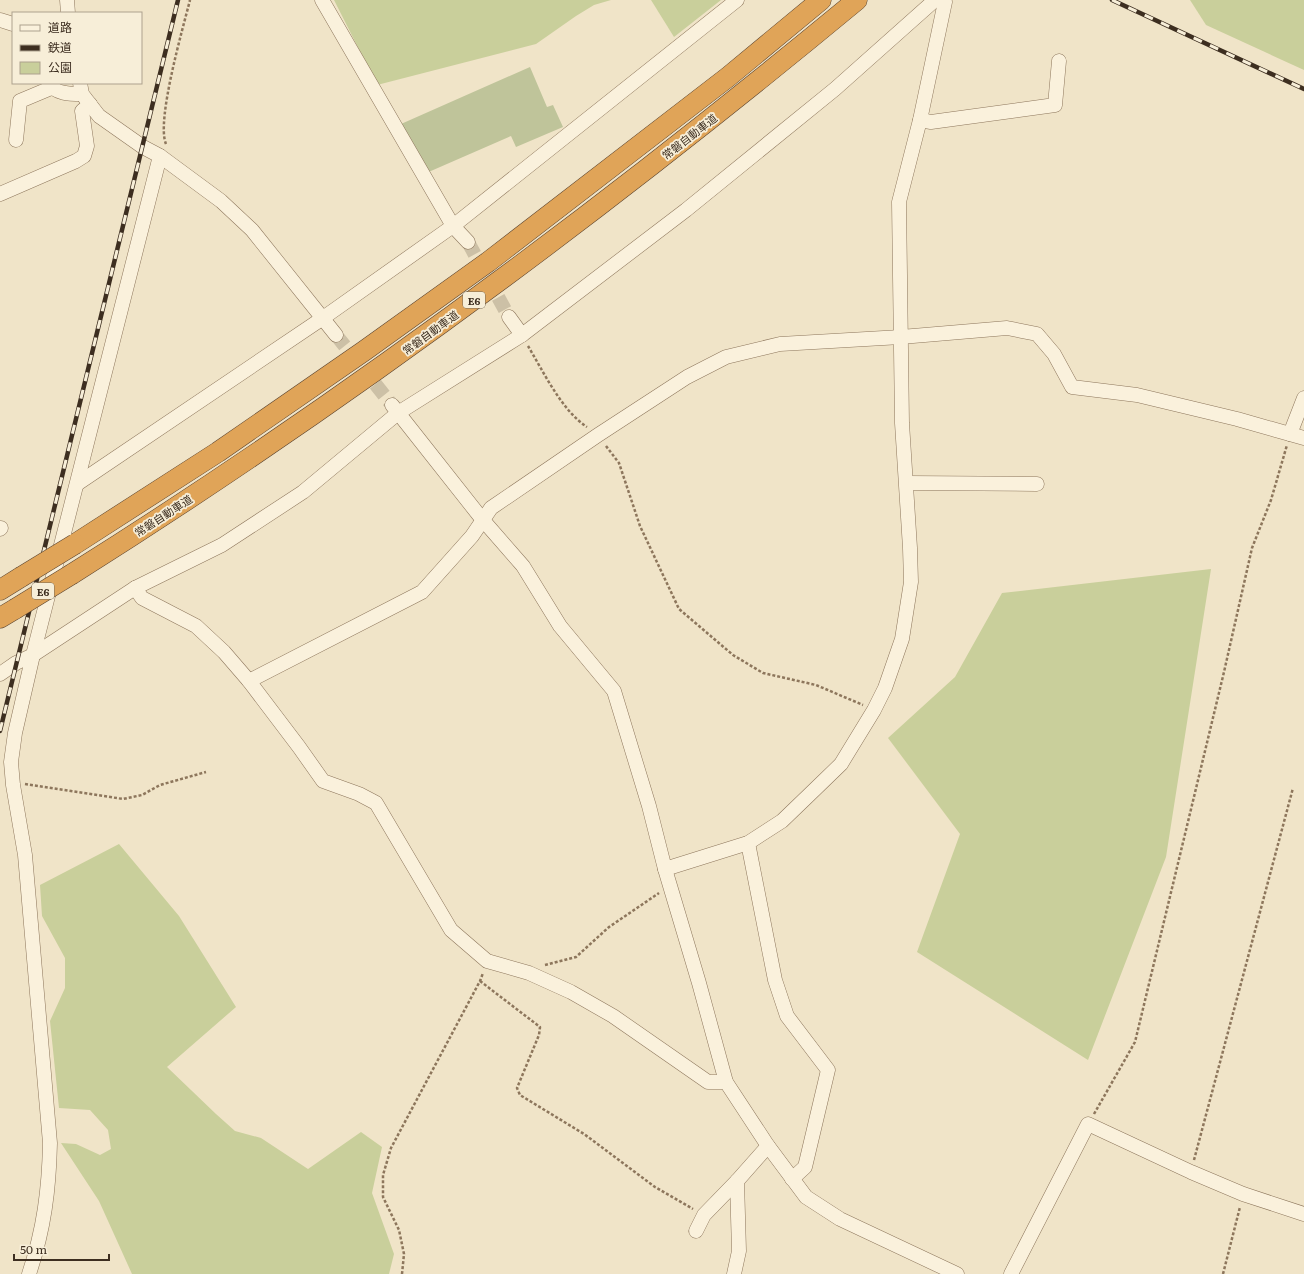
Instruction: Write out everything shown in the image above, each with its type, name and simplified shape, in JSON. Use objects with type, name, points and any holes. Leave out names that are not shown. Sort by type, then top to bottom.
[{"type":"highway","name":"常磐自動車道","points":[[0,590],[75,544],[218,452],[364,351],[488,262],[728,77],[821,0]]},
{"type":"highway","name":"常磐自動車道","points":[[8,613],[72,574],[224,475],[403,352],[590,214],[740,96],[857,0]]},
{"type":"street","points":[[67,0],[68,12]]},
{"type":"street","points":[[322,0],[453,226],[468,242]]},
{"type":"street","points":[[78,484],[323,318],[453,226],[737,0]]},
{"type":"street","points":[[0,674],[16,663],[33,655],[135,588],[222,545],[303,492],[395,409],[522,335],[686,210],[835,89],[935,0]]},
{"type":"street","points":[[665,869],[748,843],[782,821],[841,764],[874,710],[885,688],[902,639],[911,582],[907,483],[902,423],[899,202],[920,120],[944,9],[944,0]]},
{"type":"street","points":[[0,20],[12,24]]},
{"type":"street","points":[[920,120],[931,122],[1055,105],[1059,61]]},
{"type":"street","points":[[16,140],[20,101],[50,85],[64,93],[84,94]]},
{"type":"street","points":[[84,94],[99,116],[143,147],[165,152],[221,200],[252,230],[336,335]]},
{"type":"street","points":[[0,194],[76,162],[84,156],[88,146],[82,111],[84,94]]},
{"type":"street","points":[[29,1274],[34,1260],[45,1213],[49,1183],[50,1144],[25,855],[13,786],[11,762],[15,733],[33,655],[78,484],[116,326],[165,152]]},
{"type":"street","points":[[509,317],[522,335]]},
{"type":"street","points":[[249,681],[422,592],[472,536],[482,519],[491,508],[598,435],[687,377],[726,357],[780,344],[901,337],[1007,328],[1037,334],[1054,354],[1072,387],[1137,395],[1237,419],[1304,438]]},
{"type":"street","points":[[1290,434],[1304,398]]},
{"type":"street","points":[[395,409],[482,519],[523,566],[560,626],[614,691],[649,806],[665,869],[699,983],[726,1082],[768,1146],[806,1197],[840,1219],[957,1274]]},
{"type":"street","points":[[907,483],[1037,484]]},
{"type":"street","points":[[135,588],[142,598],[196,626],[224,652],[249,681],[299,747],[322,781],[359,794],[376,803],[451,930],[487,961],[529,973],[571,992],[613,1016],[708,1082],[726,1082]]},
{"type":"street","points":[[748,843],[775,980],[787,1016],[828,1070],[805,1167],[792,1179]]},
{"type":"street","points":[[1011,1274],[1088,1124],[1191,1172],[1243,1194],[1304,1214]]},
{"type":"street","points":[[696,1231],[704,1215],[768,1146]]},
{"type":"street","points":[[734,1274],[739,1251],[737,1181]]},
{"type":"path","points":[[165,152],[164,118],[176,54],[190,0]]},
{"type":"path","points":[[522,335],[565,406],[581,423],[598,435],[619,463],[640,526],[679,609],[733,655],[763,673],[816,685],[874,710]]},
{"type":"path","points":[[1088,1124],[1135,1042],[1222,680],[1252,548],[1271,500],[1290,434]]},
{"type":"path","points":[[13,786],[26,784],[123,799],[142,795],[160,784],[206,772]]},
{"type":"path","points":[[1191,1172],[1293,788]]},
{"type":"path","points":[[529,973],[536,968],[576,958],[609,926],[660,893],[671,889]]},
{"type":"path","points":[[402,1274],[404,1254],[399,1230],[383,1197],[383,1175],[391,1148],[480,981],[487,961]]},
{"type":"path","points":[[480,981],[540,1027],[539,1035],[517,1088],[520,1095],[584,1134],[655,1187],[704,1215]]},
{"type":"path","points":[[1223,1274],[1243,1194]]},
{"type":"green space","points":[[334,0],[611,0],[594,5],[536,44],[377,85]]},
{"type":"green space","points":[[651,0],[721,0],[674,37]]},
{"type":"green space","points":[[1190,0],[1304,0],[1304,70],[1206,25]]},
{"type":"green space","points":[[530,67],[547,107],[553,105],[563,127],[516,147],[511,136],[424,174],[401,124]]},
{"type":"green space","points":[[1211,569],[1166,857],[1088,1060],[917,952],[960,834],[888,738],[955,677],[1002,593]]},
{"type":"green space","points":[[119,844],[179,916],[236,1007],[167,1067],[235,1131],[261,1138],[308,1169],[361,1132],[382,1147],[372,1193],[394,1254],[389,1274],[132,1274],[99,1201],[61,1143],[76,1144],[100,1155],[111,1149],[108,1130],[90,1110],[59,1108],[50,1021],[65,988],[65,958],[42,916],[40,885]]},
{"type":"tunnel","points":[[468,242],[509,317]]},
{"type":"tunnel","points":[[336,335],[392,405]]},
{"type":"railway","points":[[0,731],[178,0]]},
{"type":"railway","points":[[1112,0],[1304,89]]}]
